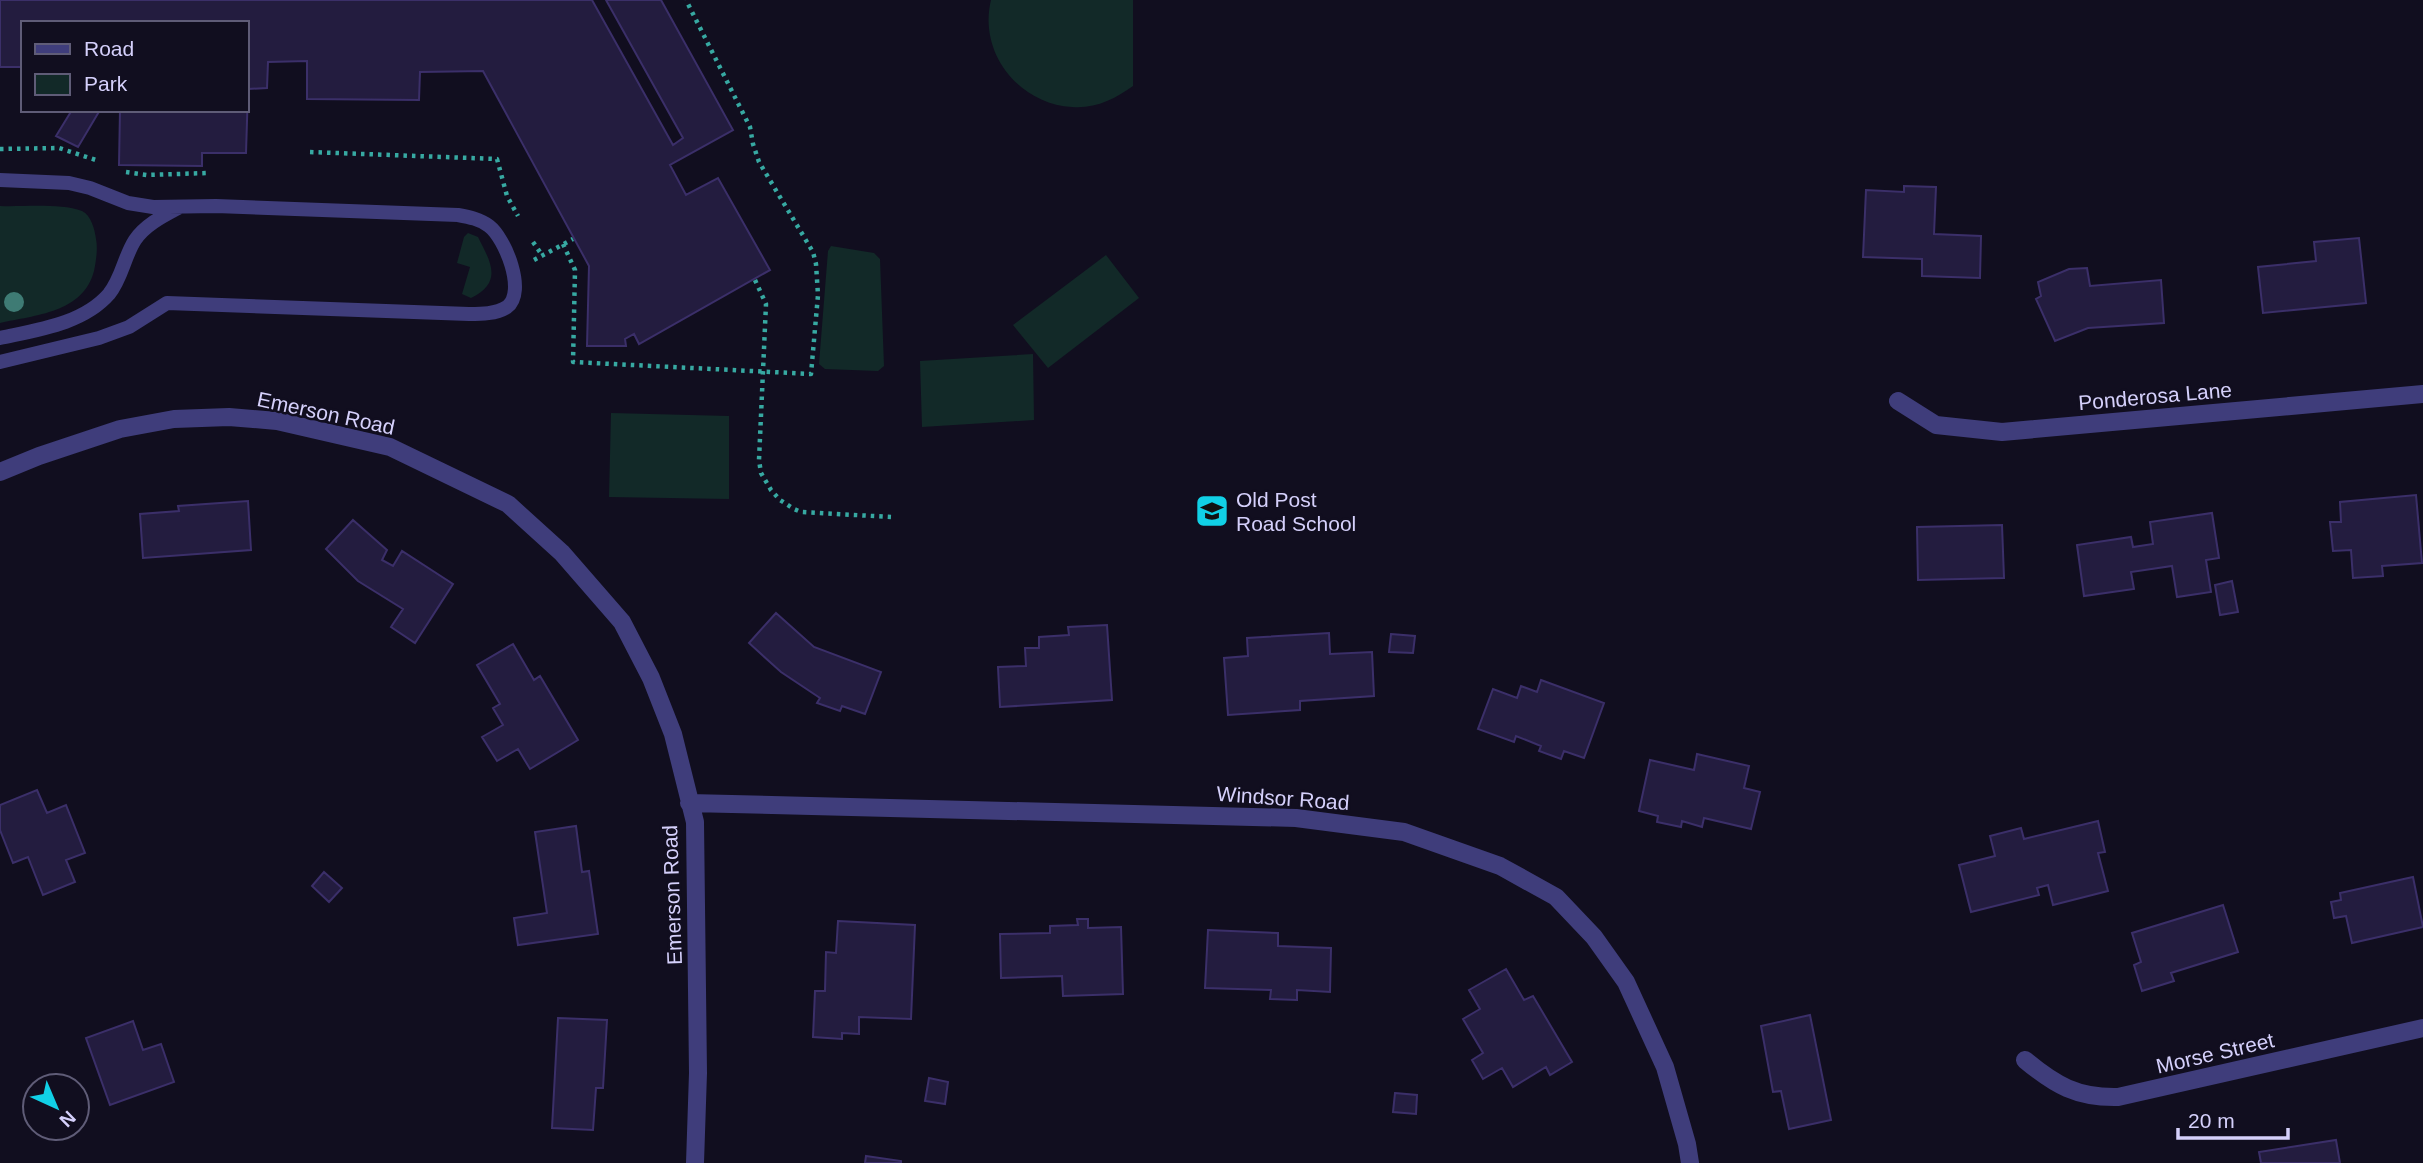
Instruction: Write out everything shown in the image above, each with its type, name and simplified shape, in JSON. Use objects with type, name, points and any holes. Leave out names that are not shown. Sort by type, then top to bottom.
[{"type":"street","name":"Ponderosa Lane","points":[[1898,401],[1936,425],[2002,432],[2423,394]]},
{"type":"street","name":"Emerson Road","points":[[0,472],[120,429],[174,419],[229,417],[277,421],[390,447],[508,504],[562,553],[622,622],[651,678],[673,734],[695,822],[698,1073],[695,1163]]},
{"type":"street","name":"Windsor Road","points":[[689,803],[1296,818],[1404,832],[1489,862],[1556,897],[1594,937],[1626,982],[1665,1067],[1690,1163]]},
{"type":"street","name":"Morse Street","points":[[2025,1059],[2058,1085],[2069,1090],[2087,1095],[2118,1097],[2423,1028]]},
{"type":"lane","points":[[0,180],[69,183],[128,203],[153,207],[216,206],[458,215],[488,225],[495,232],[507,252],[513,270],[514,290],[509,305],[486,313],[163,304],[130,327],[99,338],[0,362]]},
{"type":"lane","points":[[0,338],[46,328],[92,309],[110,293],[137,237],[179,207]]},
{"type":"path","points":[[563,244],[575,270],[573,362],[811,374],[818,295],[813,252],[759,162],[750,127],[686,0]]},
{"type":"path","points":[[0,149],[59,148],[104,164]]},
{"type":"path","points":[[310,152],[497,159],[507,196],[522,222]]},
{"type":"path","points":[[118,170],[146,175],[208,173]]},
{"type":"path","points":[[513,270],[573,239]]},
{"type":"path","points":[[531,240],[542,255]]},
{"type":"path","points":[[754,279],[766,303],[760,466],[771,490],[780,500],[801,512],[891,517]]},
{"type":"green space","points":[[991,0],[1133,0],[1133,86],[1112,99],[1089,106],[1053,104],[1035,96],[1020,86],[997,56],[991,39]]},
{"type":"green space","points":[[0,206],[63,207],[82,211],[88,216],[95,231],[96,255],[94,271],[80,296],[56,310],[0,323]]},
{"type":"green space","points":[[468,233],[478,237],[487,254],[491,270],[488,285],[471,298],[462,294],[470,267],[457,263],[464,237]]},
{"type":"green space","points":[[831,246],[874,253],[880,259],[884,366],[878,371],[825,369],[819,364],[828,251]]},
{"type":"green space","points":[[1106,255],[1139,298],[1048,368],[1013,325]]},
{"type":"green space","points":[[1033,354],[1034,420],[922,427],[920,361]]},
{"type":"green space","points":[[611,413],[729,416],[729,499],[609,497]]},
{"type":"building","points":[[0,0],[592,0],[673,145],[683,138],[606,0],[661,0],[733,130],[670,165],[686,195],[718,178],[770,270],[639,344],[634,334],[625,339],[626,346],[587,346],[589,266],[483,71],[420,72],[419,100],[307,99],[307,61],[268,62],[267,88],[248,89],[248,21],[21,21],[21,67],[0,67]]},
{"type":"building","points":[[71,112],[99,112],[78,147],[56,136]]},
{"type":"building","points":[[120,112],[247,112],[246,153],[202,153],[202,166],[119,165]]},
{"type":"building","points":[[1904,186],[1936,187],[1934,234],[1981,236],[1980,278],[1922,276],[1922,259],[1863,257],[1866,190],[1904,192]]},
{"type":"building","points":[[2359,238],[2366,303],[2263,313],[2258,267],[2316,261],[2314,242]]},
{"type":"building","points":[[2087,268],[2090,286],[2161,280],[2164,323],[2088,328],[2055,341],[2036,299],[2041,296],[2038,282],[2069,269]]},
{"type":"building","points":[[2416,495],[2422,563],[2382,566],[2383,576],[2353,578],[2351,550],[2333,551],[2330,522],[2341,522],[2340,502]]},
{"type":"building","points":[[248,501],[251,550],[143,558],[140,514],[179,511],[178,506]]},
{"type":"building","points":[[2212,513],[2219,558],[2206,560],[2211,592],[2177,597],[2172,566],[2131,572],[2134,589],[2084,596],[2077,545],[2131,537],[2133,547],[2153,544],[2150,522]]},
{"type":"building","points":[[353,520],[387,550],[382,560],[393,566],[402,551],[453,584],[415,643],[391,627],[403,609],[358,581],[326,549]]},
{"type":"building","points":[[2002,525],[2004,578],[1918,580],[1917,527]]},
{"type":"building","points":[[2232,581],[2238,612],[2220,615],[2215,585]]},
{"type":"building","points":[[776,613],[814,647],[881,672],[865,714],[842,706],[840,711],[817,703],[820,698],[781,672],[749,643]]},
{"type":"building","points":[[1107,625],[1112,700],[1000,707],[998,667],[1026,666],[1025,648],[1039,648],[1039,637],[1069,635],[1068,627]]},
{"type":"building","points":[[1329,633],[1330,654],[1372,652],[1374,696],[1300,701],[1300,710],[1228,715],[1224,658],[1248,656],[1247,638]]},
{"type":"building","points":[[1391,634],[1415,636],[1413,653],[1389,652]]},
{"type":"building","points":[[513,644],[534,680],[540,676],[578,740],[530,769],[518,749],[497,761],[482,737],[503,725],[493,708],[500,704],[477,665]]},
{"type":"building","points":[[1541,680],[1604,703],[1584,758],[1564,751],[1561,759],[1539,751],[1541,746],[1516,736],[1514,742],[1478,729],[1493,689],[1517,698],[1521,686],[1537,692]]},
{"type":"building","points":[[1697,754],[1749,766],[1744,788],[1760,792],[1751,829],[1704,818],[1702,827],[1682,821],[1681,827],[1657,822],[1658,816],[1639,811],[1650,760],[1694,770]]},
{"type":"building","points":[[37,790],[47,813],[66,805],[85,853],[66,860],[75,882],[43,895],[28,857],[13,863],[0,830],[0,805]]},
{"type":"building","points":[[2098,821],[2105,852],[2098,853],[2108,891],[2053,905],[2048,885],[2037,888],[2039,895],[1971,912],[1959,865],[1995,856],[1990,836],[2021,828],[2024,839]]},
{"type":"building","points":[[576,826],[582,872],[589,871],[598,934],[518,945],[514,918],[547,913],[535,832]]},
{"type":"building","points":[[324,872],[342,888],[329,902],[312,886]]},
{"type":"building","points":[[2413,877],[2423,927],[2352,943],[2346,916],[2334,918],[2331,902],[2341,900],[2340,893]]},
{"type":"building","points":[[2223,905],[2238,952],[2171,973],[2174,981],[2142,991],[2134,965],[2141,962],[2132,933]]},
{"type":"building","points":[[1077,919],[1088,919],[1088,928],[1121,927],[1123,994],[1063,996],[1062,976],[1001,978],[1000,934],[1050,933],[1050,926],[1078,925]]},
{"type":"building","points":[[838,921],[915,925],[911,1019],[859,1017],[859,1034],[842,1033],[842,1039],[813,1037],[815,991],[825,991],[826,952],[836,953]]},
{"type":"building","points":[[1208,930],[1278,933],[1278,946],[1331,948],[1330,992],[1297,990],[1297,1000],[1270,999],[1271,990],[1205,988]]},
{"type":"building","points":[[1506,969],[1524,1000],[1533,996],[1572,1062],[1550,1075],[1546,1067],[1513,1087],[1502,1068],[1483,1079],[1472,1060],[1483,1053],[1463,1019],[1480,1009],[1469,990]]},
{"type":"building","points":[[1810,1015],[1831,1120],[1789,1129],[1781,1091],[1773,1092],[1761,1026]]},
{"type":"building","points":[[558,1018],[607,1020],[603,1088],[596,1088],[593,1130],[552,1128]]},
{"type":"building","points":[[133,1021],[143,1050],[161,1044],[174,1082],[110,1105],[86,1038]]},
{"type":"building","points":[[929,1078],[948,1082],[945,1104],[925,1101]]},
{"type":"building","points":[[1395,1093],[1417,1095],[1416,1114],[1393,1112]]},
{"type":"building","points":[[2336,1140],[2340,1163],[2261,1163],[2259,1152]]},
{"type":"building","points":[[866,1156],[901,1161],[901,1163],[865,1163]]},
{"type":"place","name":"Old Post Road School","points":[[1212,511]]}]
